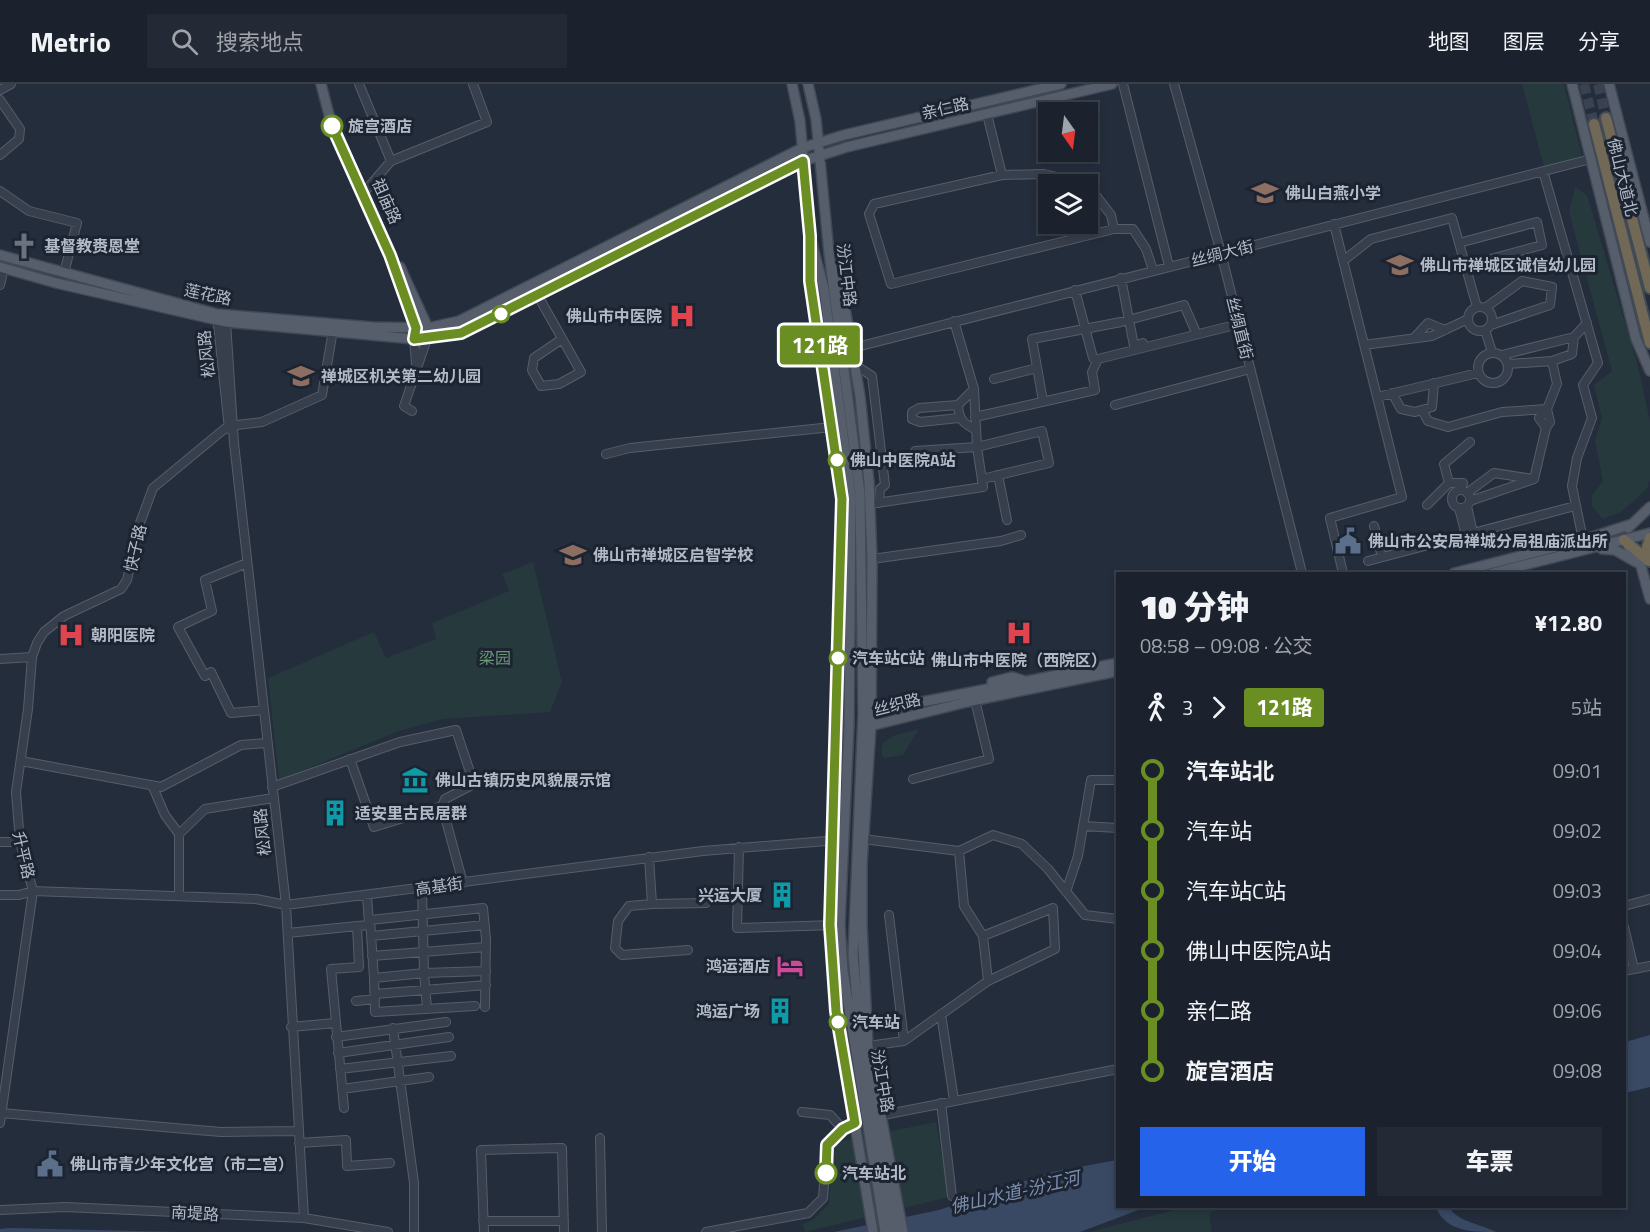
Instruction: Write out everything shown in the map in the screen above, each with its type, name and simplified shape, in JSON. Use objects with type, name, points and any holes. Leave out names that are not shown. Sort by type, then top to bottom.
[{"type":"highway","name":"佛山大道北","points":[[1611,116],[1650,288]]},
{"type":"highway","name":"佛山大道北","points":[[1594,124],[1650,343]]},
{"type":"highway","points":[[1647,564],[1650,535]]},
{"type":"highway","points":[[1624,540],[1647,564]]},
{"type":"main road","name":"祖庙路","points":[[321,84],[332,126],[390,255],[416,328]]},
{"type":"main road","name":"祖庙路","points":[[326,84],[337,124],[428,328]]},
{"type":"main road","name":"汾江中路","points":[[792,84],[801,121],[810,236],[824,289],[851,496],[849,725],[840,925],[843,971],[874,1118]]},
{"type":"main road","name":"汾江中路","points":[[808,84],[820,155],[829,253],[860,493],[867,727],[853,955],[861,1045],[880,1151]]},
{"type":"main road","name":"亲仁路","points":[[802,148],[818,142],[1061,84]]},
{"type":"main road","name":"亲仁路","points":[[803,161],[1112,84]]},
{"type":"main road","name":"佛山大道北","points":[[1572,84],[1636,339],[1650,371]]},
{"type":"main road","name":"佛山大道北","points":[[1609,84],[1611,116]]},
{"type":"main road","points":[[1611,116],[1650,242]]},
{"type":"main road","points":[[802,148],[470,316],[428,328],[427,339],[461,333],[538,296],[781,170],[803,161]]},
{"type":"main road","points":[[810,236],[810,281],[842,499],[830,925],[836,1011],[873,1232]]},
{"type":"main road","points":[[829,253],[841,285],[855,365],[874,503],[866,709],[1012,677],[1028,681],[1116,663]]},
{"type":"main road","name":"莲花路","points":[[0,255],[222,318],[428,328]]},
{"type":"main road","name":"莲花路","points":[[2,267],[56,284],[222,318],[427,339]]},
{"type":"main road","points":[[414,339],[416,328]]},
{"type":"main road","points":[[1624,540],[1626,530],[1650,507]]},
{"type":"main road","points":[[1459,572],[1582,540],[1632,524]]},
{"type":"main road","points":[[1497,572],[1650,535]]},
{"type":"main road","points":[[1582,540],[1624,540]]},
{"type":"main road","points":[[1588,549],[1616,550],[1647,564],[1650,599]]},
{"type":"main road","name":"丝织路","points":[[849,725],[867,727],[975,700],[1116,671]]},
{"type":"main road","name":"丝织路","points":[[849,725],[866,709]]},
{"type":"main road","points":[[867,727],[862,926],[868,1046],[874,1118],[894,1232]]},
{"type":"main road","points":[[880,1151],[885,1232]]},
{"type":"main road","points":[[880,1151],[903,1232]]},
{"type":"street","points":[[0,90],[11,84]]},
{"type":"street","points":[[359,84],[391,161]]},
{"type":"street","points":[[366,190],[391,161],[487,122],[472,84]]},
{"type":"street","points":[[1123,84],[1169,266]]},
{"type":"street","name":"丝绸直街","points":[[1174,84],[1221,253],[1302,572]]},
{"type":"street","points":[[0,100],[20,129],[19,138],[0,155]]},
{"type":"street","points":[[987,114],[1002,175]]},
{"type":"street","name":"丝绸大街","points":[[852,348],[1591,159]]},
{"type":"street","points":[[1543,171],[1598,363],[1583,386],[1592,418],[1572,486],[1582,540]]},
{"type":"street","points":[[1038,174],[1002,175],[874,204],[869,214],[891,284],[1114,229],[1133,229],[1146,249],[1153,270]]},
{"type":"street","points":[[0,191],[29,212],[77,223],[64,273]]},
{"type":"street","points":[[1098,199],[1111,215],[1114,229]]},
{"type":"street","points":[[1343,261],[1371,239],[1452,218],[1465,266],[1481,308],[1491,313],[1488,328],[1492,352]]},
{"type":"street","points":[[1459,243],[1537,222],[1542,245],[1465,266]]},
{"type":"street","points":[[1334,224],[1402,497],[1330,518],[1343,572]]},
{"type":"street","points":[[0,285],[2,267]]},
{"type":"street","points":[[1121,278],[1134,346],[1217,326]]},
{"type":"street","points":[[1522,280],[1552,287],[1550,305],[1488,328],[1474,330],[1468,320],[1470,312],[1481,308],[1522,280]]},
{"type":"street","points":[[1075,290],[1093,358]]},
{"type":"street","points":[[538,296],[562,339],[580,372],[559,384],[541,386],[532,370],[534,358],[562,339]]},
{"type":"street","points":[[1043,401],[1032,339],[1129,320],[1184,305],[1196,330]]},
{"type":"street","name":"松风路","points":[[222,318],[286,905],[291,1027],[304,1218]]},
{"type":"street","points":[[1364,345],[1432,336],[1468,320]]},
{"type":"street","points":[[874,503],[983,487],[977,447],[974,389],[954,321]]},
{"type":"street","points":[[1414,338],[1428,323],[1445,330]]},
{"type":"street","points":[[1478,373],[1480,359],[1492,352],[1502,355],[1574,337],[1587,323]]},
{"type":"street","points":[[975,417],[1095,390],[1092,372],[1098,359],[1239,324]]},
{"type":"street","points":[[232,426],[262,422],[322,395],[333,330]]},
{"type":"street","points":[[1508,364],[1552,361],[1572,354],[1574,337]]},
{"type":"street","points":[[414,339],[416,368]]},
{"type":"street","points":[[412,411],[404,406],[427,339]]},
{"type":"street","points":[[1478,373],[1489,382],[1499,381],[1506,374],[1508,364],[1502,355]]},
{"type":"street","points":[[1534,479],[1546,428],[1539,418],[1547,409],[1557,384],[1552,361]]},
{"type":"street","points":[[855,365],[872,376],[885,485],[880,489],[874,503]]},
{"type":"street","points":[[994,379],[1037,368]]},
{"type":"street","points":[[1115,405],[1250,369]]},
{"type":"street","points":[[1377,397],[1478,373]]},
{"type":"street","points":[[1392,393],[1401,409],[1422,410],[1432,407],[1434,383]]},
{"type":"street","points":[[959,418],[920,422],[912,419],[912,412],[919,408],[958,405],[974,389]]},
{"type":"street","points":[[958,405],[959,418],[976,430]]},
{"type":"street","points":[[1422,410],[1428,421],[1448,427],[1502,412],[1547,409]]},
{"type":"street","name":"快子路","points":[[32,657],[44,632],[64,616],[121,589],[127,580],[142,515],[153,488],[232,426]]},
{"type":"street","points":[[606,454],[630,448],[832,427]]},
{"type":"street","points":[[915,451],[977,447],[1042,431],[1049,463],[982,479]]},
{"type":"street","points":[[1449,483],[1444,464],[1470,442]]},
{"type":"street","points":[[1494,473],[1534,479],[1465,505],[1454,506],[1452,497],[1494,473]]},
{"type":"street","points":[[998,475],[1007,520]]},
{"type":"street","points":[[1427,505],[1449,483],[1463,483],[1470,534]]},
{"type":"street","points":[[1368,561],[1575,506]]},
{"type":"street","points":[[1374,526],[1382,557]]},
{"type":"street","points":[[873,559],[1001,542],[1021,535]]},
{"type":"street","points":[[247,563],[205,580],[212,611],[178,627],[205,676],[211,672],[231,713],[264,710]]},
{"type":"street","points":[[0,658],[32,657]]},
{"type":"street","name":"升平路","points":[[0,1123],[33,891],[20,842],[16,792],[32,657]]},
{"type":"street","points":[[913,779],[989,759],[975,700]]},
{"type":"street","points":[[272,787],[400,742],[456,730],[474,784],[445,798],[442,806],[463,883]]},
{"type":"street","points":[[21,761],[161,787],[241,745],[267,743]]},
{"type":"street","points":[[350,759],[374,827],[442,806]]},
{"type":"street","points":[[1066,892],[1078,855],[1091,780],[1116,780]]},
{"type":"street","points":[[152,785],[165,815],[179,834],[179,897]]},
{"type":"street","points":[[179,834],[206,809],[273,798]]},
{"type":"street","points":[[1083,826],[1116,828]]},
{"type":"street","points":[[864,839],[959,851],[993,835],[1023,844],[1085,915],[1116,919]]},
{"type":"street","name":"高基街","points":[[0,895],[18,895],[33,891],[256,899],[286,905],[422,889],[649,857],[739,847],[844,840]]},
{"type":"street","points":[[0,842],[20,842]]},
{"type":"street","points":[[739,847],[737,928],[840,925]]},
{"type":"street","points":[[959,851],[964,906],[983,936],[987,981]]},
{"type":"street","points":[[649,857],[652,904]]},
{"type":"street","points":[[422,889],[422,952],[427,1009]]},
{"type":"street","points":[[288,933],[369,925],[367,895]]},
{"type":"street","points":[[1626,905],[1650,899]]},
{"type":"street","points":[[688,950],[622,955],[615,948],[618,921],[629,906],[706,903]]},
{"type":"street","points":[[475,1006],[375,1012],[370,920],[483,908],[486,947],[485,1007]]},
{"type":"street","points":[[868,1046],[904,1041],[987,981],[1055,949],[1053,908],[983,936]]},
{"type":"street","points":[[889,915],[904,1041]]},
{"type":"street","points":[[345,1108],[336,1037],[331,969],[359,967],[357,926]]},
{"type":"street","points":[[371,936],[485,926]]},
{"type":"street","points":[[1626,935],[1634,969]]},
{"type":"street","points":[[372,956],[486,947]]},
{"type":"street","points":[[1626,971],[1650,966]]},
{"type":"street","points":[[374,978],[424,973],[486,971]]},
{"type":"street","points":[[356,1001],[375,996],[486,985]]},
{"type":"street","points":[[941,1014],[954,1100]]},
{"type":"street","points":[[336,1037],[446,1022]]},
{"type":"street","points":[[291,1027],[335,1023]]},
{"type":"street","points":[[393,1028],[402,1081],[414,1183],[414,1232]]},
{"type":"street","points":[[338,1053],[449,1037]]},
{"type":"street","points":[[340,1069],[398,1060],[451,1056]]},
{"type":"street","points":[[706,1232],[808,1213],[823,1197],[827,1145],[843,1129],[855,1123],[954,1100],[1116,1069]]},
{"type":"street","points":[[342,1089],[429,1077]]},
{"type":"street","points":[[941,1103],[952,1196]]},
{"type":"street","points":[[802,1112],[830,1115],[843,1129]]},
{"type":"street","points":[[1,1113],[221,1132],[298,1131]]},
{"type":"street","points":[[600,1138],[602,1232]]},
{"type":"street","points":[[299,1143],[346,1140],[347,1167],[390,1162]]},
{"type":"street","points":[[484,1232],[480,1150],[562,1148],[564,1232]]},
{"type":"street","name":"南堤路","points":[[0,1210],[65,1207],[304,1218],[388,1232]]},
{"type":"street","points":[[483,1221],[564,1221]]},
{"type":"green space","points":[[1522,84],[1564,84],[1582,156],[1544,167]]},
{"type":"green space","points":[[1575,187],[1587,195],[1638,366],[1650,421],[1650,479],[1647,489],[1621,512],[1603,519],[1592,506],[1592,495],[1603,481],[1595,441],[1602,418],[1594,385],[1612,371],[1569,212]]},
{"type":"green space","name":"梁园","points":[[533,562],[562,682],[550,712],[443,719],[399,731],[279,780],[268,678],[374,632],[386,658],[436,639],[432,623],[509,591],[502,574]]},
{"type":"green space","points":[[919,729],[903,755],[884,758],[881,754],[883,743],[895,735]]},
{"type":"green space","points":[[936,1122],[949,1197],[805,1232],[803,1224],[814,1219],[829,1204],[832,1143]]},
{"type":"green space","points":[[1182,1208],[1223,1208],[1209,1213],[1212,1232],[1089,1232]]},
{"type":"water","points":[[1650,1035],[1650,1087],[1626,1093],[1626,1042]]},
{"type":"water","name":"佛山水道-汾江河","points":[[1116,1160],[1116,1208],[1144,1208],[1080,1232],[834,1232],[939,1210],[1052,1172]]},
{"type":"water","points":[[1436,1208],[1450,1208],[1457,1216],[1496,1232],[1460,1229],[1440,1215]]},
{"type":"water","points":[[0,1229],[178,1232],[0,1232]]},
{"type":"tunnel","points":[[1584,84],[1594,124]]},
{"type":"tunnel","points":[[1598,84],[1606,118]]},
{"type":"bus line","name":"121路","points":[[332,126],[390,255],[416,328],[414,339],[444,337],[461,333],[538,296],[781,170],[803,161],[810,236],[810,281],[842,499],[830,925],[836,1011],[855,1123],[843,1129],[827,1145],[826,1173]]},
{"type":"place","name":"旋宫酒店","points":[[332,126]]},
{"type":"place","name":"佛山白燕小学","points":[[1265,193]]},
{"type":"place","name":"基督教赉恩堂","points":[[24,246]]},
{"type":"place","name":"佛山市禅城区诚信幼儿园","points":[[1400,265]]},
{"type":"place","name":"佛山市中医院","points":[[682,316]]},
{"type":"place","name":"禅城区机关第二幼儿园","points":[[301,376]]},
{"type":"place","name":"佛山中医院A站","points":[[837,460]]},
{"type":"place","name":"佛山市公安局禅城分局祖庙派出所","points":[[1348,541]]},
{"type":"place","name":"佛山市禅城区启智学校","points":[[573,555]]},
{"type":"place","name":"佛山市中医院（西院区）","points":[[1019,633]]},
{"type":"place","name":"朝阳医院","points":[[71,635]]},
{"type":"place","name":"汽车站C站","points":[[838,658]]},
{"type":"place","name":"佛山古镇历史风貌展示馆","points":[[415,780]]},
{"type":"place","name":"适安里古民居群","points":[[335,813]]},
{"type":"place","name":"兴运大厦","points":[[782,895]]},
{"type":"place","name":"鸿运酒店","points":[[790,966]]},
{"type":"place","name":"鸿运广场","points":[[780,1011]]},
{"type":"place","name":"汽车站","points":[[838,1022]]},
{"type":"place","name":"佛山市青少年文化宫（市二宫）","points":[[50,1164]]},
{"type":"place","name":"汽车站北","points":[[826,1173]]}]
